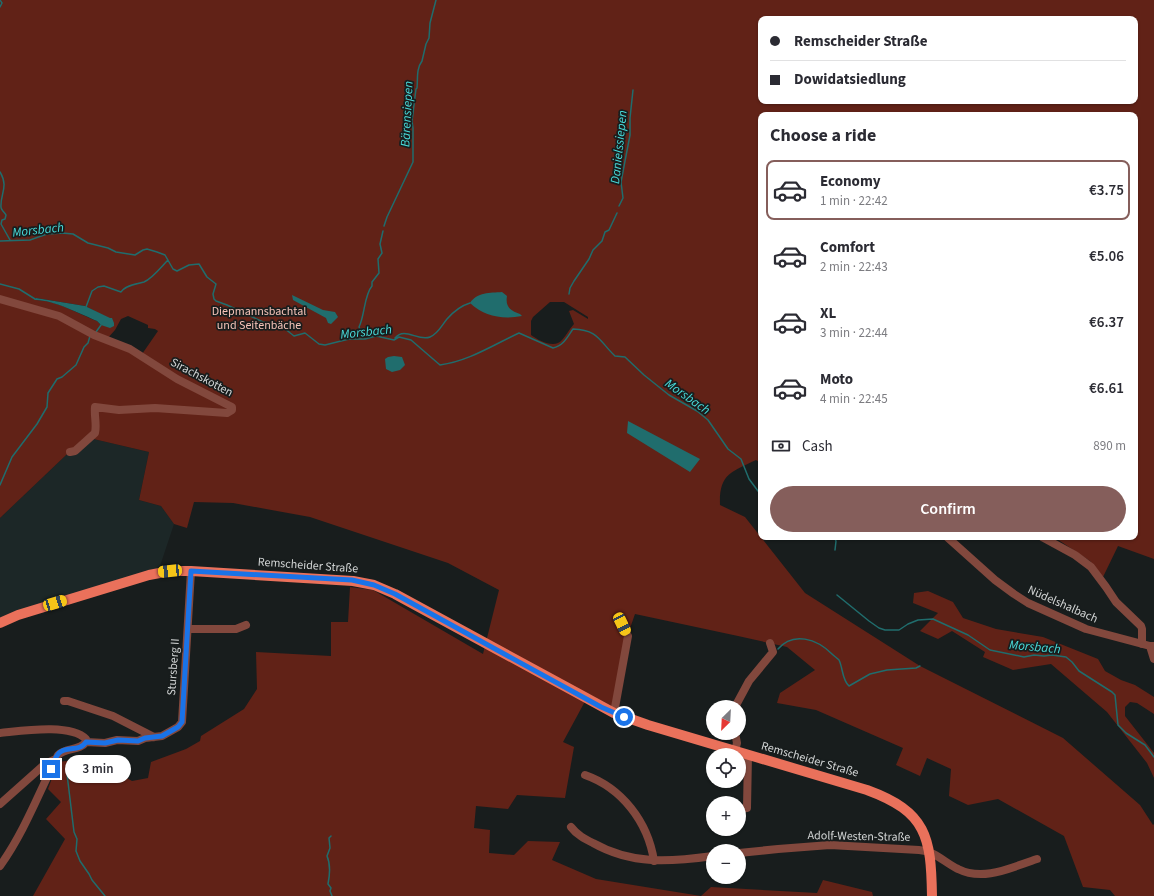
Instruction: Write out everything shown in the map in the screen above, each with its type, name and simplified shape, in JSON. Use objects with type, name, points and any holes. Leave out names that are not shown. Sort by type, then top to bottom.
[{"type":"main road","name":"Remscheider Straße","points":[[0,623],[18,615],[160,572],[191,571],[352,580],[374,585],[395,594],[614,713],[648,725],[725,748]]},
{"type":"main road","name":"Remscheider Straße","points":[[748,755],[867,790],[893,800],[909,812],[918,823],[924,834],[930,852],[932,896]]},
{"type":"street","name":"Sirachskotten","points":[[0,299],[59,316],[94,335],[130,349],[177,379],[232,407],[232,410],[227,413],[155,408],[124,410],[95,407],[95,433],[75,451],[70,452]]},
{"type":"street","name":"Nüdelshalbach","points":[[950,540],[995,580],[1028,603],[1086,629],[1148,645]]},
{"type":"street","points":[[1048,540],[1075,555],[1095,572],[1116,602],[1141,626],[1154,659]]},
{"type":"street","name":"Stursberg II","points":[[86,742],[105,743],[118,740],[138,741],[171,732],[182,722],[182,698],[186,665],[191,571]]},
{"type":"street","points":[[614,713],[628,636],[622,624]]},
{"type":"street","name":"Stursberg II","points":[[188,628],[236,629],[246,625]]},
{"type":"street","points":[[738,700],[748,681],[773,652],[770,643]]},
{"type":"street","points":[[64,701],[113,716],[154,737]]},
{"type":"street","points":[[0,733],[41,729],[76,732],[86,739],[86,742],[81,747],[61,752],[56,759],[26,823],[0,866]]},
{"type":"street","points":[[746,808],[748,755]]},
{"type":"street","points":[[0,804],[45,764],[56,759]]},
{"type":"street","points":[[585,775],[598,780],[617,793],[634,811],[648,838],[654,861]]},
{"type":"street","points":[[572,827],[577,834],[606,850],[627,857],[654,861],[669,861],[706,857]]},
{"type":"street","name":"Adolf-Westen-Straße","points":[[746,852],[830,845],[912,849],[930,852]]},
{"type":"street","points":[[930,852],[959,869],[978,875],[1002,870],[1037,859]]},
{"type":"shaded area","points":[[85,437],[149,452],[139,500],[161,506],[174,524],[159,569],[0,619],[0,518]]},
{"type":"green space","name":"Diepmannsbachtal und Seitenbäche","points":[[0,0],[1154,0],[1154,559],[1118,546],[1103,577],[1090,561],[1058,540],[1138,540],[1138,112],[758,112],[758,461],[756,460],[728,475],[724,480],[722,487],[720,505],[745,517],[758,533],[758,540],[763,540],[805,593],[920,666],[1063,738],[1140,805],[1153,825],[1154,824],[1154,896],[1115,896],[1110,890],[1083,887],[1064,836],[998,799],[968,805],[949,796],[951,769],[927,758],[920,776],[896,765],[903,748],[816,710],[777,703],[780,693],[815,670],[787,647],[635,614],[628,634],[612,706],[589,694],[563,742],[574,747],[565,798],[517,795],[508,809],[476,806],[474,828],[490,830],[489,853],[514,855],[528,841],[560,842],[552,860],[596,879],[701,896],[33,896],[65,839],[46,819],[61,802],[48,789],[58,762],[114,755],[115,771],[132,781],[148,778],[151,762],[186,749],[200,741],[201,736],[244,709],[257,689],[256,652],[331,656],[331,622],[348,622],[350,587],[373,590],[483,654],[499,590],[448,563],[310,517],[233,503],[194,502],[187,528],[174,524],[161,506],[139,500],[149,452],[85,437],[0,518]],"holes":[[[36,298],[85,306],[110,319],[101,325],[97,321],[58,304],[42,300],[34,300]],[[550,302],[564,302],[588,317],[588,319],[573,310],[569,311],[574,324],[562,340],[555,344],[542,342],[531,335],[531,321],[533,317]],[[128,316],[148,325],[148,328],[158,331],[140,357],[107,339],[115,330],[121,319]]]},
{"type":"green space","points":[[928,591],[953,602],[963,618],[996,629],[1043,637],[1098,659],[1105,671],[1121,680],[1135,685],[1154,697],[1154,714],[1137,703],[1130,702],[1125,707],[1125,716],[1154,753],[1154,778],[1147,763],[1107,712],[1051,664],[1013,670],[983,657],[985,652],[952,631],[938,639],[920,631],[938,613],[913,603],[914,593]]},
{"type":"green space","points":[[823,880],[872,892],[873,896],[701,896],[711,887],[817,893]]},
{"type":"water","points":[[502,292],[507,296],[509,308],[522,316],[494,316],[481,311],[470,303],[473,299],[480,295]]},
{"type":"water","points":[[292,295],[323,310],[335,312],[338,317],[331,324],[328,323],[326,318],[293,300]]},
{"type":"water","points":[[36,298],[85,306],[112,318],[114,326],[110,328],[101,325],[97,321],[66,308],[41,300],[34,300]]},
{"type":"water","points":[[394,356],[402,357],[405,365],[400,370],[392,372],[386,369],[385,359]]},
{"type":"water","points":[[628,421],[700,459],[690,472],[627,433]]},
{"type":"waterway","points":[[0,0],[2,3],[0,7]]},
{"type":"waterway","name":"Bärensiepen","points":[[384,226],[413,162],[412,121],[418,71],[429,38],[430,23],[436,0]]},
{"type":"waterway","name":"Danielssiepen","points":[[619,206],[623,198],[621,182],[630,135],[633,90]]},
{"type":"waterway","points":[[0,172],[4,182],[1,207],[6,215],[1,224],[10,240]]},
{"type":"waterway","name":"Danielssiepen","points":[[569,294],[570,288],[574,281],[589,259],[593,250],[602,241],[605,232],[609,230],[617,213]]},
{"type":"waterway","name":"Bärensiepen","points":[[375,336],[373,331],[360,329],[359,327],[367,295],[372,286],[372,282],[379,273],[378,259],[382,253],[380,244],[383,231]]},
{"type":"waterway","name":"Morsbach","points":[[0,241],[30,240],[47,234],[62,233],[73,234],[88,243],[108,248],[116,252],[135,255],[147,249],[165,255],[173,269],[177,271],[189,265],[199,264],[207,277],[216,284],[213,294],[216,301],[263,322],[270,323],[275,327],[284,328],[294,336],[305,333],[319,344],[325,345],[349,339],[365,339],[376,336],[394,340],[399,337],[411,340],[440,365],[461,360],[481,352],[519,333],[553,348],[562,343],[573,329],[582,330],[598,337],[615,356],[625,357],[644,375],[669,395],[697,411],[708,420],[728,449],[741,459],[749,479],[758,491]]},
{"type":"waterway","points":[[86,307],[92,291],[98,287],[104,286],[121,292],[128,286],[147,280],[154,275],[168,260]]},
{"type":"waterway","points":[[0,284],[19,289],[35,299]]},
{"type":"waterway","points":[[395,338],[403,333],[421,338],[433,336],[455,311],[470,303]]},
{"type":"waterway","points":[[96,332],[101,325]]},
{"type":"waterway","points":[[0,485],[12,457],[37,424],[47,407],[48,393],[57,379],[62,377],[76,365],[84,347],[88,343],[90,336]]},
{"type":"waterway","name":"Morsbach","points":[[835,550],[836,540]]},
{"type":"waterway","name":"Morsbach","points":[[837,595],[869,621],[885,630],[899,630],[918,620],[933,619],[968,635],[990,650],[1024,657],[1034,655],[1066,657],[1079,671],[1115,695],[1118,725],[1126,733],[1145,745],[1154,757]]},
{"type":"waterway","points":[[778,649],[784,643],[798,639],[805,639],[819,644],[839,660],[845,681],[849,686],[870,674],[887,670],[916,668],[920,666]]},
{"type":"waterway","points":[[67,774],[74,832],[77,839],[76,851],[80,861],[92,880],[105,896]]},
{"type":"waterway","points":[[331,836],[329,838],[330,848],[327,856],[330,870],[328,884],[331,888],[330,891],[332,896]]},
{"type":"route","points":[[51,769],[58,754],[81,747],[85,745],[86,742],[105,743],[118,740],[138,741],[145,738],[162,736],[171,732],[182,722],[182,698],[190,610],[191,571],[352,580],[374,585],[395,594],[601,707],[624,717]]}]
